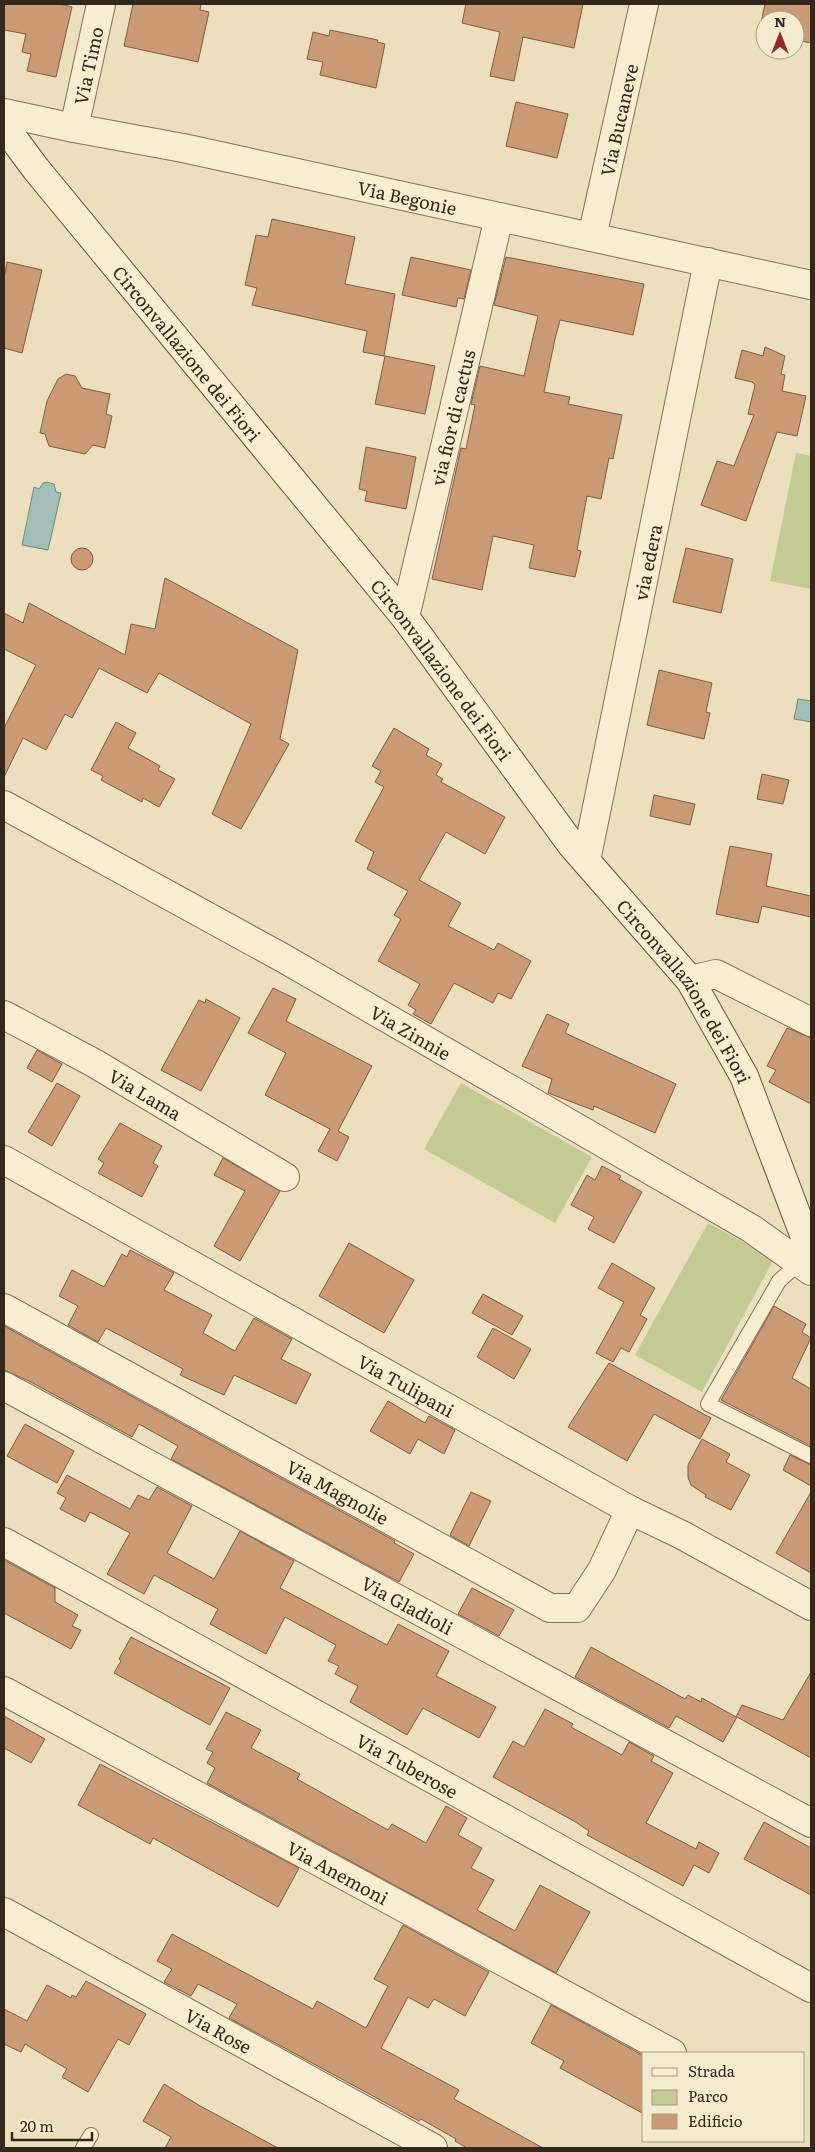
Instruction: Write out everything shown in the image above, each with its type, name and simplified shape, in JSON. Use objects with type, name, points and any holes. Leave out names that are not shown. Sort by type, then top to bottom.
[{"type":"street","name":"Via Timo","points":[[74,128],[101,4]]},
{"type":"street","name":"Via Bucaneve","points":[[592,237],[644,4]]},
{"type":"street","name":"Via Begonie","points":[[4,113],[192,150],[811,285]]},
{"type":"street","name":"Circonvallazione dei Fiori","points":[[4,126],[36,169],[405,617],[571,844],[690,980],[744,1076],[807,1262]]},
{"type":"street","name":"via fior di cactus","points":[[405,617],[499,217]]},
{"type":"street","name":"via edera","points":[[586,861],[708,262]]},
{"type":"street","name":"Via Zinnie","points":[[4,805],[291,963],[807,1262]]},
{"type":"street","points":[[690,980],[716,974],[811,1022]]},
{"type":"street","name":"Via Lama","points":[[4,1015],[94,1063],[285,1177]]},
{"type":"street","name":"Via Tulipani","points":[[4,1160],[630,1510],[682,1535],[811,1606]]},
{"type":"street","name":"Via Magnolie","points":[[4,1308],[550,1608],[577,1608],[602,1570],[630,1510]]},
{"type":"street","name":"Via Gladioli","points":[[4,1386],[811,1823]]},
{"type":"street","name":"Via Tuberose","points":[[4,1542],[811,1988]]},
{"type":"street","name":"Via Anemoni","points":[[4,1690],[670,2052]]},
{"type":"street","name":"Via Rose","points":[[4,1912],[433,2148]]},
{"type":"lane","points":[[807,1262],[779,1281],[708,1404],[811,1456]]},
{"type":"lane","points":[[83,2148],[91,2135]]},
{"type":"green space","points":[[796,453],[811,456],[811,589],[770,581]]},
{"type":"green space","points":[[461,1083],[592,1157],[555,1223],[424,1149]]},
{"type":"green space","points":[[708,1223],[774,1259],[702,1392],[635,1355]]},
{"type":"water","points":[[43,483],[54,484],[56,492],[61,493],[48,550],[22,545],[34,487],[39,489]]},
{"type":"water","points":[[798,699],[811,701],[811,722],[794,719]]},
{"type":"building","points":[[4,4],[60,4],[72,7],[56,77],[27,71],[31,54],[22,52],[26,34],[4,30]]},
{"type":"building","points":[[133,4],[201,4],[200,10],[209,12],[198,62],[124,46]]},
{"type":"building","points":[[466,4],[583,4],[574,48],[523,37],[514,81],[490,76],[500,32],[462,23]]},
{"type":"building","points":[[765,4],[811,4],[811,43],[805,42],[805,10],[764,10]]},
{"type":"building","points":[[330,30],[378,40],[377,42],[385,44],[376,88],[320,75],[323,62],[307,59],[313,32],[329,36]]},
{"type":"building","points":[[516,102],[568,114],[557,158],[506,146]]},
{"type":"building","points":[[272,219],[355,237],[345,284],[395,294],[384,356],[363,352],[367,331],[252,305],[257,288],[245,285],[256,235],[268,237]]},
{"type":"building","points":[[411,257],[471,270],[464,299],[458,298],[456,307],[402,295]]},
{"type":"building","points":[[506,257],[644,284],[633,335],[560,320],[555,339],[544,392],[570,397],[568,404],[622,415],[613,459],[609,458],[601,499],[587,496],[577,550],[581,551],[575,577],[529,568],[534,545],[493,536],[482,590],[432,579],[461,448],[466,449],[475,405],[471,404],[480,366],[524,376],[538,316],[494,305]]},
{"type":"building","points":[[7,262],[42,270],[22,353],[4,348],[4,279]]},
{"type":"building","points":[[765,347],[785,356],[781,374],[785,375],[782,391],[806,396],[797,436],[777,432],[746,521],[701,505],[717,461],[734,466],[754,415],[748,414],[755,385],[752,382],[735,378],[742,350],[763,356]]},
{"type":"building","points":[[385,356],[435,366],[425,414],[375,404]]},
{"type":"building","points":[[66,374],[75,376],[82,388],[110,394],[106,414],[112,416],[105,448],[93,445],[85,454],[49,446],[45,434],[40,433],[47,401],[58,379]]},
{"type":"building","points":[[366,447],[416,457],[406,509],[365,501],[367,491],[359,489]]},
{"type":"building","points":[[82,548],[90,551],[93,559],[90,567],[82,570],[74,567],[71,559],[74,551]]},
{"type":"building","points":[[686,548],[733,559],[721,613],[673,602]]},
{"type":"building","points":[[165,578],[298,650],[280,739],[289,744],[241,829],[212,814],[251,724],[159,673],[147,693],[99,668],[72,718],[65,714],[46,750],[23,738],[4,777],[4,728],[36,665],[4,649],[4,613],[23,623],[29,603],[125,655],[131,624],[155,629]]},
{"type":"building","points":[[659,670],[712,683],[706,712],[710,713],[704,739],[647,725]]},
{"type":"building","points":[[116,722],[136,733],[128,748],[160,766],[158,770],[175,779],[159,807],[143,798],[142,802],[101,780],[103,776],[91,770]]},
{"type":"building","points":[[394,728],[429,749],[426,755],[442,764],[436,775],[443,779],[441,782],[505,817],[485,854],[446,832],[419,880],[461,903],[448,926],[494,950],[498,943],[531,961],[511,999],[498,993],[493,1003],[454,983],[431,1024],[413,1014],[416,1010],[408,1005],[420,984],[378,961],[401,919],[394,915],[408,891],[367,869],[374,852],[355,841],[384,787],[375,782],[381,771],[372,766]]},
{"type":"building","points":[[762,774],[789,780],[783,804],[757,799]]},
{"type":"building","points":[[654,795],[695,804],[690,825],[650,816]]},
{"type":"building","points":[[730,846],[772,854],[766,886],[811,896],[811,917],[762,906],[758,923],[716,914]]},
{"type":"building","points":[[273,988],[296,999],[286,1021],[372,1066],[338,1131],[349,1137],[337,1161],[318,1151],[330,1129],[265,1095],[286,1053],[248,1033]]},
{"type":"building","points":[[206,999],[240,1018],[201,1091],[161,1070],[199,1000],[205,1003]]},
{"type":"building","points":[[547,1014],[569,1024],[565,1033],[676,1084],[655,1133],[594,1106],[593,1110],[548,1093],[552,1079],[522,1066]]},
{"type":"building","points":[[787,1028],[811,1038],[811,1104],[769,1082],[776,1070],[767,1066]]},
{"type":"building","points":[[37,1050],[62,1064],[52,1082],[27,1068]]},
{"type":"building","points":[[57,1083],[80,1096],[52,1146],[28,1132]]},
{"type":"building","points":[[120,1123],[162,1146],[153,1163],[158,1166],[142,1197],[98,1173],[104,1163],[98,1159]]},
{"type":"building","points":[[223,1158],[280,1191],[240,1261],[214,1246],[245,1191],[214,1175]]},
{"type":"building","points":[[602,1166],[621,1176],[619,1179],[642,1192],[614,1243],[588,1229],[594,1217],[571,1205],[587,1175],[595,1180]]},
{"type":"building","points":[[349,1243],[414,1280],[384,1333],[319,1296]]},
{"type":"building","points":[[130,1250],[174,1273],[164,1290],[212,1315],[203,1333],[235,1351],[254,1318],[292,1339],[281,1359],[311,1374],[296,1404],[234,1375],[224,1395],[180,1375],[183,1369],[106,1328],[98,1342],[68,1325],[78,1306],[59,1296],[72,1270],[104,1287],[122,1254],[127,1257]]},
{"type":"building","points":[[612,1263],[655,1288],[640,1315],[647,1319],[629,1352],[621,1348],[613,1362],[596,1353],[624,1302],[598,1288]]},
{"type":"building","points":[[483,1294],[523,1316],[512,1335],[472,1313]]},
{"type":"building","points":[[774,1306],[806,1324],[802,1332],[811,1338],[792,1378],[811,1389],[811,1446],[721,1400]]},
{"type":"building","points":[[4,1326],[395,1541],[394,1543],[414,1554],[399,1582],[171,1459],[178,1446],[139,1424],[132,1437],[29,1381],[4,1370]]},
{"type":"building","points":[[493,1328],[531,1349],[514,1379],[477,1357]]},
{"type":"building","points":[[609,1363],[711,1418],[700,1439],[654,1414],[627,1461],[568,1427]]},
{"type":"building","points":[[388,1401],[425,1423],[429,1416],[455,1430],[444,1454],[418,1439],[410,1454],[370,1431]]},
{"type":"building","points":[[25,1424],[74,1451],[57,1483],[7,1456]]},
{"type":"building","points":[[702,1439],[730,1454],[726,1462],[750,1475],[731,1510],[705,1497],[706,1495],[691,1485],[688,1477],[688,1465]]},
{"type":"building","points":[[790,1455],[811,1465],[811,1486],[783,1470]]},
{"type":"building","points":[[67,1475],[130,1509],[138,1495],[149,1500],[157,1487],[192,1506],[167,1553],[214,1579],[240,1531],[294,1561],[280,1588],[387,1645],[398,1624],[449,1651],[436,1676],[496,1707],[479,1738],[423,1708],[407,1735],[350,1702],[358,1686],[335,1674],[339,1666],[328,1661],[336,1645],[285,1617],[266,1654],[210,1624],[218,1609],[154,1575],[144,1594],[107,1574],[130,1533],[90,1512],[85,1522],[60,1509],[66,1498],[57,1493]]},
{"type":"building","points":[[471,1492],[491,1501],[469,1546],[450,1535]]},
{"type":"building","points":[[811,1492],[811,1573],[776,1553]]},
{"type":"building","points":[[4,1560],[55,1588],[55,1602],[78,1615],[72,1626],[81,1630],[71,1649],[4,1613]]},
{"type":"building","points":[[472,1588],[514,1610],[499,1636],[458,1614]]},
{"type":"building","points":[[131,1637],[230,1688],[210,1725],[114,1673]]},
{"type":"building","points":[[591,1647],[685,1699],[688,1695],[701,1702],[702,1698],[736,1717],[742,1705],[783,1720],[811,1672],[811,1758],[737,1717],[723,1742],[676,1716],[669,1728],[575,1677]]},
{"type":"building","points":[[545,1709],[573,1724],[571,1727],[622,1755],[629,1742],[654,1756],[651,1761],[673,1773],[646,1823],[696,1849],[699,1842],[719,1853],[709,1873],[694,1865],[683,1886],[587,1835],[589,1831],[574,1821],[493,1777],[513,1741],[524,1747]]},
{"type":"building","points":[[226,1712],[261,1730],[251,1748],[300,1774],[297,1779],[388,1830],[392,1824],[426,1843],[446,1806],[467,1818],[458,1835],[482,1848],[471,1868],[494,1880],[477,1910],[515,1931],[540,1885],[590,1912],[556,1973],[207,1783],[215,1768],[207,1763],[213,1752],[206,1749]]},
{"type":"building","points":[[4,1716],[45,1739],[31,1763],[4,1748]]},
{"type":"building","points":[[100,1764],[299,1868],[278,1907],[153,1838],[150,1844],[78,1805]]},
{"type":"building","points":[[764,1822],[811,1848],[811,1895],[744,1859]]},
{"type":"building","points":[[403,1925],[489,1972],[465,2016],[434,1999],[428,2008],[408,1997],[381,2048],[459,2090],[454,2099],[543,2148],[467,2148],[455,2141],[456,2139],[421,2119],[419,2121],[229,2018],[237,2004],[198,1984],[191,1996],[164,1982],[172,1969],[157,1961],[172,1934],[313,2009],[317,2001],[366,2028],[388,1986],[374,1979]]},
{"type":"building","points":[[86,1981],[146,2014],[129,2045],[118,2039],[88,2092],[62,2077],[67,2069],[25,2044],[21,2052],[4,2044],[4,2009],[27,2021],[47,1985],[71,1998],[72,1995],[76,1997]]},
{"type":"building","points":[[551,2005],[642,2055],[642,2113],[560,2068],[564,2061],[531,2043]]},
{"type":"building","points":[[164,2084],[278,2148],[165,2148],[171,2137],[143,2121]]}]
